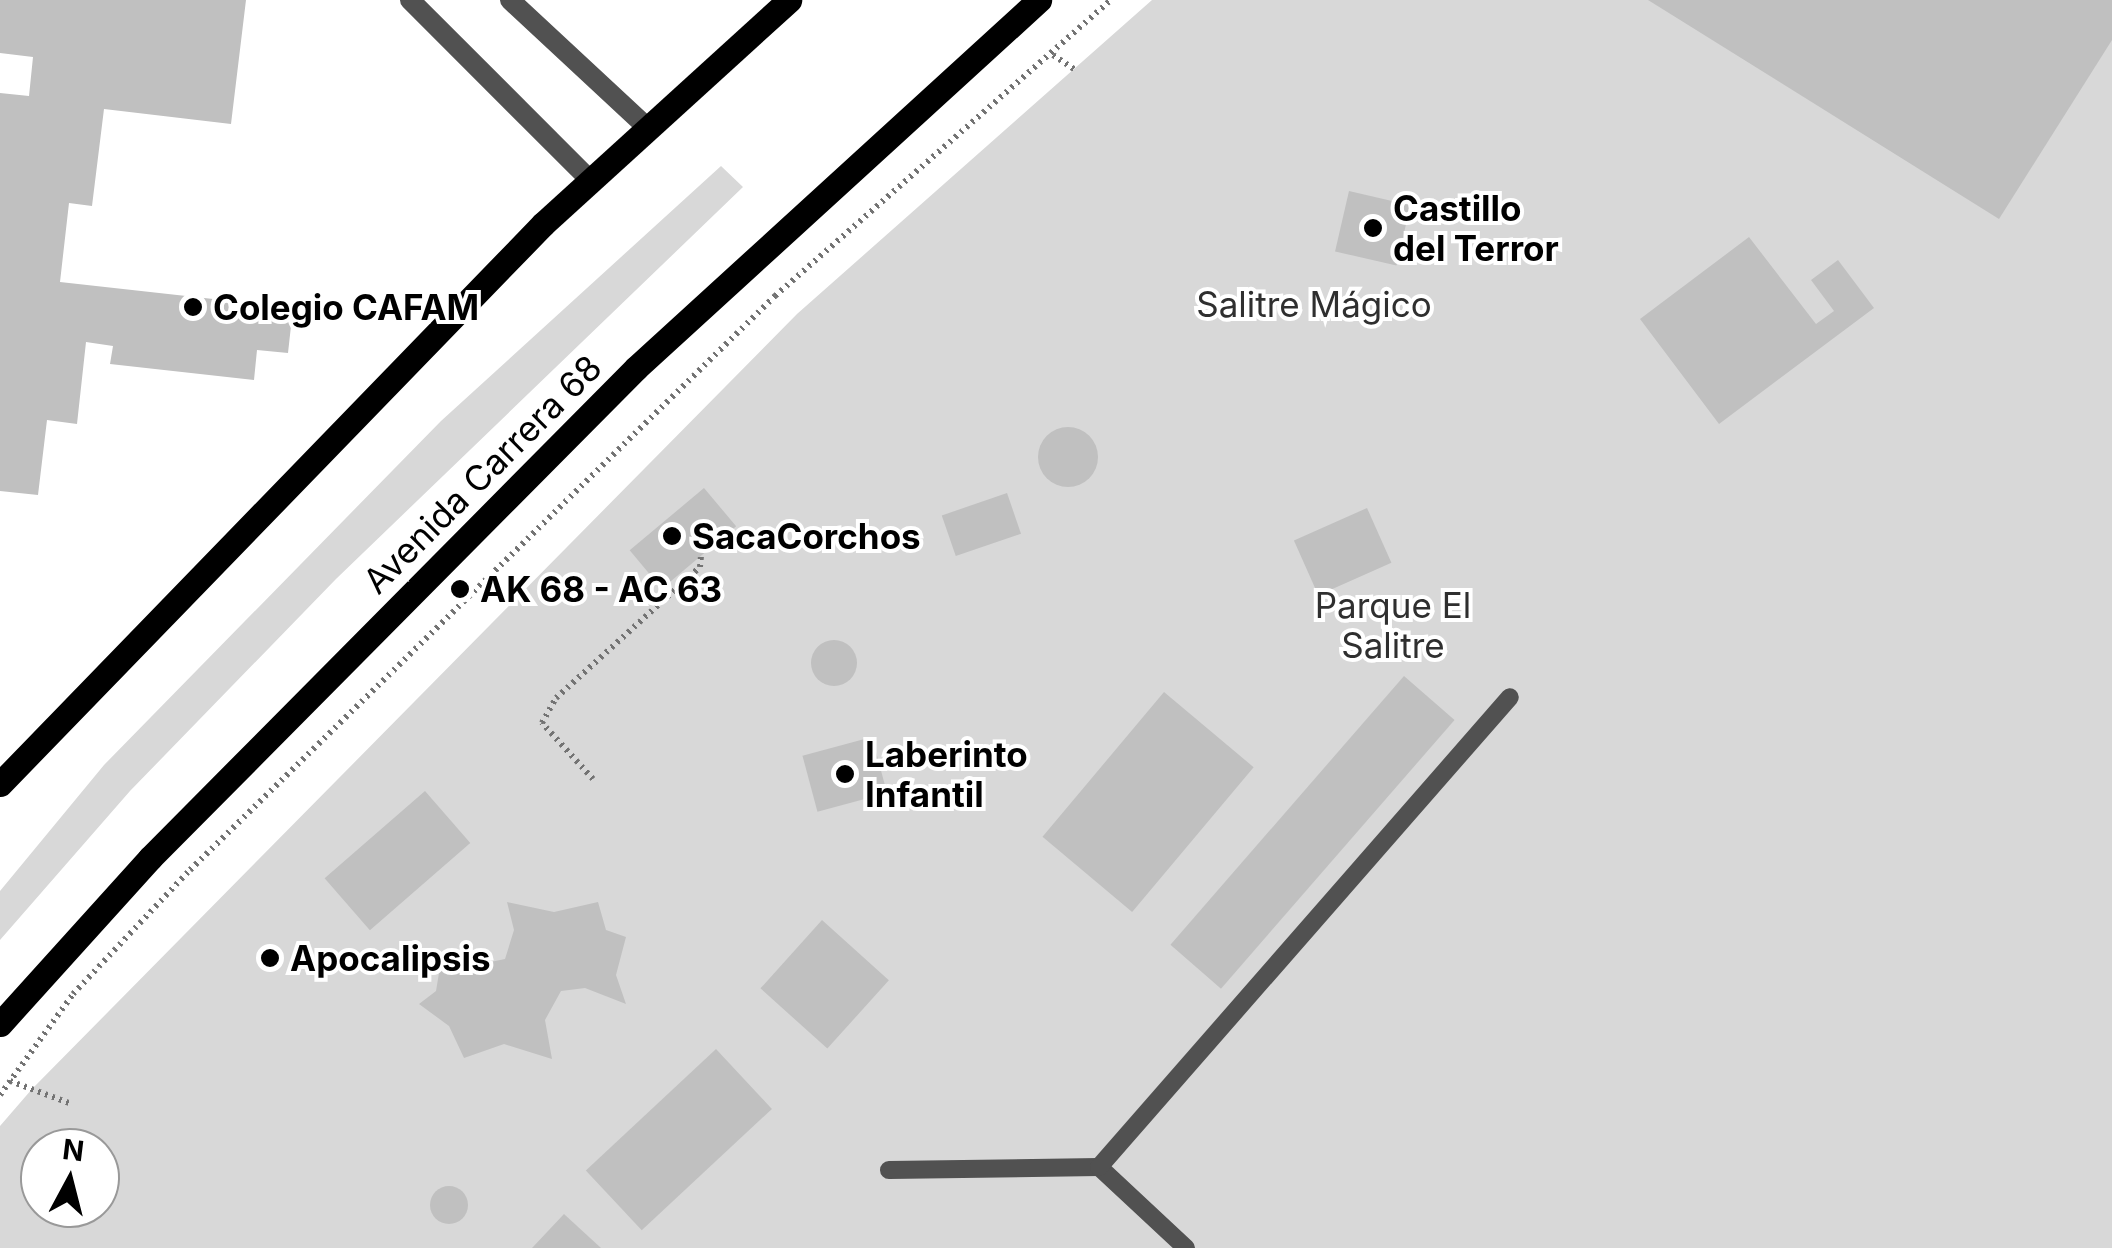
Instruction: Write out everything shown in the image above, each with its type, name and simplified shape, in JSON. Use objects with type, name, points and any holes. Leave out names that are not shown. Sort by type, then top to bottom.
[{"type":"main road","points":[[0,784],[591,181],[789,0]]},
{"type":"main road","name":"Avenida Carrera 68","points":[[0,1024],[150,858],[636,368],[1039,0]]},
{"type":"street","points":[[410,0],[591,181]]},
{"type":"street","points":[[510,0],[649,129]]},
{"type":"lane","points":[[1099,1167],[1510,696]]},
{"type":"lane","points":[[888,1170],[1099,1167],[1186,1248]]},
{"type":"path","points":[[0,1095],[73,994],[190,870],[776,296],[1111,0]]},
{"type":"path","points":[[1053,55],[1075,70]]},
{"type":"path","points":[[593,779],[542,723],[556,698],[700,567],[702,556]]},
{"type":"path","points":[[10,1081],[69,1103]]},
{"type":"green space","name":"Parque El Salitre","points":[[1152,0],[2112,0],[2112,1248],[0,1248],[0,1126],[32,1089],[797,314]]},
{"type":"green space","points":[[721,166],[743,187],[336,579],[130,791],[0,940],[0,891],[104,765],[441,421]]},
{"type":"building","points":[[0,0],[246,0],[231,124],[104,109],[92,206],[69,203],[60,282],[293,308],[288,353],[257,350],[254,380],[110,364],[113,346],[86,342],[77,424],[47,420],[38,495],[0,491],[0,93],[29,96],[33,57],[0,53]]},
{"type":"building","points":[[1648,0],[2112,0],[2112,40],[1999,219]]},
{"type":"building","name":"Castillo del Terror","points":[[1349,191],[1410,205],[1396,266],[1335,251]]},
{"type":"building","points":[[1749,237],[1816,324],[1834,311],[1811,280],[1838,260],[1874,308],[1719,424],[1640,319]]},
{"type":"building","points":[[1068,427],[1089,436],[1098,457],[1089,478],[1068,487],[1047,478],[1038,457],[1047,436]]},
{"type":"building","points":[[704,488],[736,526],[662,589],[630,550]]},
{"type":"building","points":[[1007,493],[1021,534],[956,556],[942,515]]},
{"type":"building","points":[[1367,508],[1391,563],[1318,595],[1294,541]]},
{"type":"building","points":[[834,640],[850,647],[857,663],[850,679],[834,686],[818,679],[811,663],[818,647]]},
{"type":"building","points":[[1404,676],[1455,720],[1221,989],[1170,945]]},
{"type":"building","points":[[1164,692],[1254,767],[1132,912],[1043,837]]},
{"type":"building","name":"Laberinto Infantil","points":[[872,737],[887,793],[817,812],[802,756]]},
{"type":"building","points":[[425,791],[470,843],[370,930],[325,878]]},
{"type":"building","points":[[507,902],[554,912],[598,902],[606,930],[626,937],[616,975],[626,1004],[585,988],[561,991],[545,1020],[552,1059],[504,1044],[464,1058],[449,1026],[419,1004],[436,991],[442,955],[471,966],[505,959],[514,930]]},
{"type":"building","points":[[822,920],[889,980],[827,1049],[760,988]]},
{"type":"building","points":[[716,1049],[772,1109],[642,1230],[586,1170]]},
{"type":"building","points":[[449,1186],[462,1192],[468,1205],[462,1218],[449,1224],[436,1218],[430,1205],[436,1192]]},
{"type":"building","points":[[564,1214],[601,1248],[532,1248]]},
{"type":"place","name":"Castillo del Terror","points":[[1373,228]]},
{"type":"place","name":"Colegio CAFAM","points":[[193,307]]},
{"type":"place","name":"SacaCorchos","points":[[672,536]]},
{"type":"place","name":"AK 68 - AC 63","points":[[460,589]]},
{"type":"place","name":"Laberinto Infantil","points":[[845,774]]},
{"type":"place","name":"Apocalipsis","points":[[270,958]]},
{"type":"park label","name":"Salitre Mágico","points":[[1314,304]]}]
